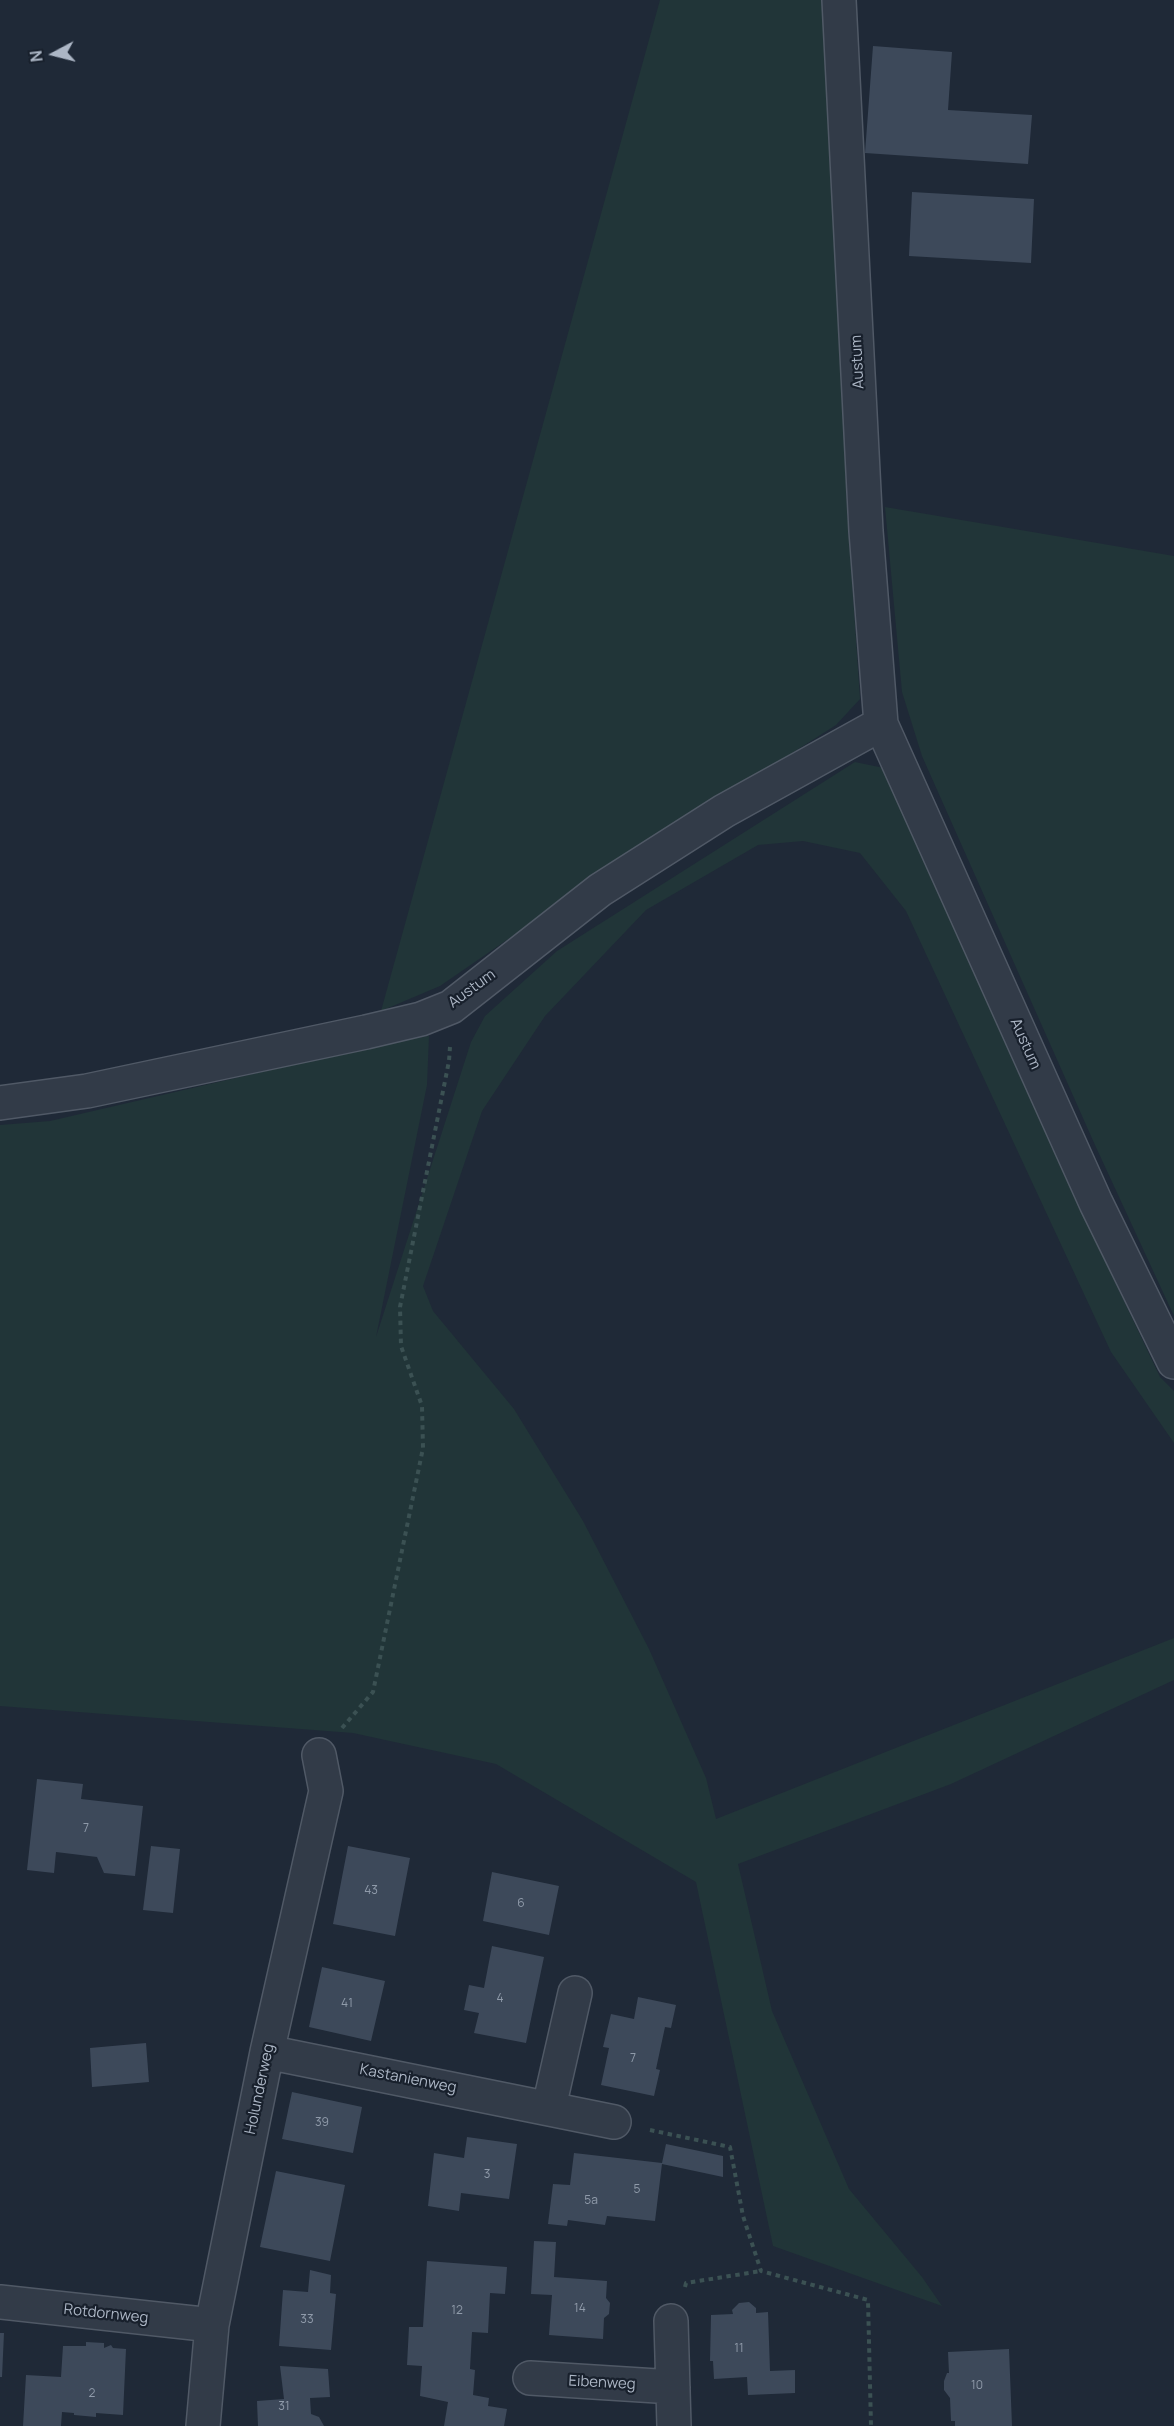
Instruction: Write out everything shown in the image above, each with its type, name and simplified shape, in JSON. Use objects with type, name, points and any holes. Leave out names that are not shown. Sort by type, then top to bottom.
[{"type":"street","name":"Austum","points":[[839,0],[866,531],[881,724],[1096,1203],[1174,1362]]},
{"type":"street","name":"Austum","points":[[0,1103],[87,1092],[345,1037],[421,1019],[451,1007],[600,890],[724,811],[881,724]]},
{"type":"street","name":"Holunderweg","points":[[203,2426],[212,2325],[267,2052],[326,1791],[319,1755]]},
{"type":"street","points":[[549,2107],[575,1993]]},
{"type":"street","name":"Kastanienweg","points":[[267,2052],[549,2107],[614,2122]]},
{"type":"street","name":"Rotdornweg","points":[[0,2302],[212,2325]]},
{"type":"street","points":[[671,2321],[674,2426]]},
{"type":"street","name":"Eibenweg","points":[[530,2379],[673,2387]]},
{"type":"path","points":[[319,1755],[373,1692],[423,1448],[422,1406],[401,1346],[400,1307],[449,1061],[451,1007]]},
{"type":"path","points":[[614,2122],[730,2147],[743,2216],[761,2271]]},
{"type":"path","points":[[671,2321],[686,2283],[761,2271],[868,2300],[872,2426]]},
{"type":"green space","points":[[660,0],[826,0],[847,506],[860,699],[836,725],[613,867],[440,986],[381,1011]]},
{"type":"green space","points":[[885,507],[1174,556],[1174,1316],[1095,1145],[922,756],[902,692]]},
{"type":"green space","points":[[855,762],[884,768],[1071,1189],[1160,1377],[1174,1391],[1174,1443],[1111,1352],[906,911],[860,853],[803,841],[758,845],[646,910],[545,1016],[482,1111],[423,1286],[433,1311],[514,1409],[583,1521],[649,1649],[706,1778],[716,1819],[1174,1638],[1174,1680],[951,1784],[738,1864],[772,2011],[849,2189],[922,2277],[942,2306],[773,2246],[696,1882],[496,1764],[353,1733],[0,1706],[0,1125],[50,1121],[378,1045],[429,1036],[427,1085],[376,1337],[471,1042],[485,1016],[557,951]]},
{"type":"building","points":[[873,46],[952,52],[948,110],[1032,115],[1028,164],[865,153]]},
{"type":"building","points":[[912,192],[1034,199],[1031,263],[909,256]]},
{"type":"building","points":[[37,1779],[83,1784],[81,1799],[143,1806],[135,1876],[104,1873],[97,1857],[56,1852],[54,1873],[27,1870]]},
{"type":"building","points":[[151,1846],[180,1849],[173,1913],[143,1910]]},
{"type":"building","points":[[348,1846],[410,1858],[395,1936],[333,1924]]},
{"type":"building","points":[[492,1872],[559,1886],[549,1935],[483,1921]]},
{"type":"building","points":[[492,1946],[544,1957],[526,2043],[474,2033],[479,2013],[464,2010],[469,1985],[484,1988]]},
{"type":"building","points":[[322,1967],[385,1981],[371,2041],[309,2027]]},
{"type":"building","points":[[638,1997],[676,2005],[671,2028],[665,2027],[656,2069],[660,2070],[654,2096],[601,2085],[609,2048],[603,2047],[611,2014],[634,2019]]},
{"type":"building","points":[[146,2043],[149,2082],[92,2087],[90,2048]]},
{"type":"building","points":[[292,2092],[362,2107],[353,2153],[282,2139]]},
{"type":"building","points":[[467,2137],[517,2144],[509,2199],[461,2193],[459,2211],[428,2206],[434,2153],[464,2158]]},
{"type":"building","points":[[666,2144],[723,2156],[723,2177],[662,2164],[655,2221],[607,2216],[605,2225],[568,2220],[567,2226],[548,2224],[553,2184],[570,2185],[574,2153],[662,2163]]},
{"type":"building","points":[[276,2171],[345,2185],[330,2261],[260,2247]]},
{"type":"building","points":[[534,2241],[556,2242],[554,2277],[607,2281],[606,2298],[610,2303],[609,2314],[604,2318],[603,2339],[549,2335],[552,2295],[531,2294]]},
{"type":"building","points":[[427,2261],[507,2267],[505,2294],[490,2293],[488,2333],[472,2332],[470,2369],[475,2370],[473,2395],[489,2398],[488,2406],[507,2409],[504,2426],[444,2426],[448,2402],[420,2396],[422,2366],[407,2365],[409,2327],[423,2327]]},
{"type":"building","points":[[310,2270],[331,2275],[330,2293],[336,2294],[331,2350],[279,2346],[283,2290],[308,2292]]},
{"type":"building","points":[[749,2302],[756,2308],[756,2313],[768,2312],[770,2371],[795,2370],[795,2393],[748,2395],[747,2377],[714,2379],[713,2361],[710,2361],[711,2315],[733,2314],[732,2310],[739,2303]]},
{"type":"building","points":[[0,2333],[4,2333],[2,2377],[0,2377]]},
{"type":"building","points":[[86,2342],[104,2343],[104,2348],[111,2345],[113,2348],[126,2349],[123,2415],[96,2413],[96,2417],[62,2412],[61,2426],[23,2426],[26,2375],[61,2377],[63,2346],[86,2346]]},
{"type":"building","points":[[1009,2349],[1012,2426],[955,2426],[955,2421],[951,2421],[950,2398],[944,2390],[944,2381],[949,2373],[948,2352]]},
{"type":"building","points":[[280,2366],[328,2369],[330,2397],[310,2398],[311,2414],[319,2417],[324,2426],[258,2426],[257,2401],[284,2399]]}]
